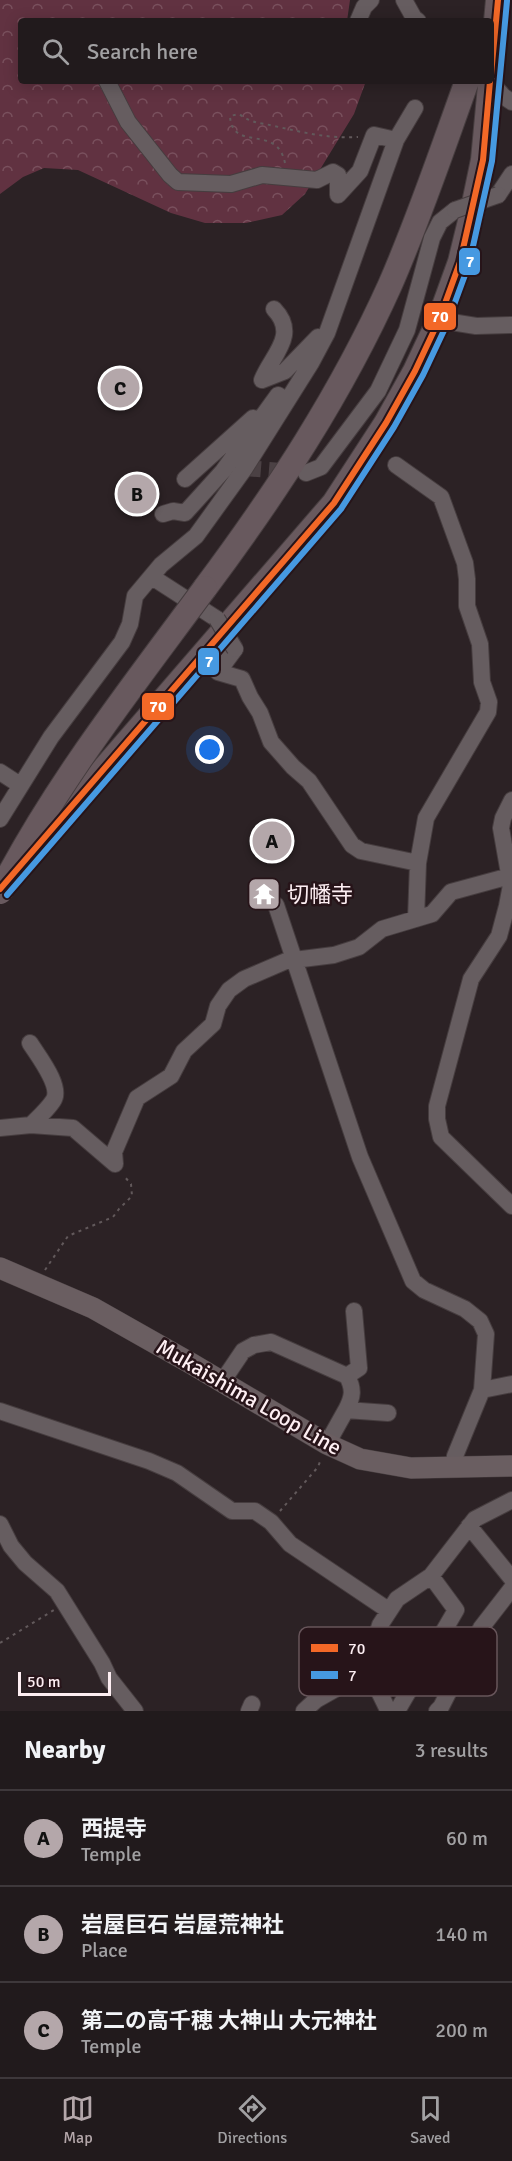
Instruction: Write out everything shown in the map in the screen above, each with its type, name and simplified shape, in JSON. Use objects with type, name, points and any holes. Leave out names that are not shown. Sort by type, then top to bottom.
[{"type":"highway","points":[[489,18],[497,0]]},
{"type":"highway","points":[[494,27],[497,0]]},
{"type":"highway","points":[[0,891],[47,809],[237,546],[292,465],[334,395],[390,286],[465,84]]},
{"type":"highway","points":[[0,891],[334,503],[386,423],[415,371],[439,320],[460,262],[483,160],[488,84]]},
{"type":"main road","name":"Mukaishima Loop Line","points":[[0,1268],[93,1308],[327,1444],[360,1459],[411,1468],[512,1466]]},
{"type":"street","points":[[359,18],[364,7],[371,0]]},
{"type":"street","points":[[404,0],[414,18]]},
{"type":"street","points":[[109,84],[128,122],[178,182],[231,184],[262,175],[317,180],[333,172],[338,175],[338,195],[360,171],[374,135],[396,140]]},
{"type":"street","points":[[490,84],[512,102]]},
{"type":"street","points":[[163,514],[173,511],[185,513],[223,471],[283,397],[327,333],[396,140],[415,108]]},
{"type":"street","points":[[306,473],[321,467],[378,391],[407,330],[432,238],[440,222],[454,210],[498,195],[512,174]]},
{"type":"street","points":[[274,309],[282,317],[285,332],[282,346],[262,380],[285,371],[318,337],[327,333]]},
{"type":"street","points":[[439,320],[476,326],[512,325]]},
{"type":"street","points":[[185,479],[283,397]]},
{"type":"street","points":[[0,819],[51,737],[122,642],[130,624],[135,596],[161,566],[196,536],[244,468],[283,397]]},
{"type":"street","points":[[396,465],[441,497],[465,562],[467,606],[480,644],[482,682],[489,702],[488,712],[426,818],[418,863],[416,919]]},
{"type":"street","points":[[152,578],[217,620],[235,649],[218,672],[242,679],[260,713],[271,742],[309,781],[352,845],[360,851],[418,863]]},
{"type":"street","points":[[0,772],[20,785]]},
{"type":"street","points":[[512,800],[501,828],[511,885],[499,936],[471,979],[437,1106],[441,1137],[512,1206]]},
{"type":"street","points":[[115,1164],[114,1152],[137,1098],[171,1076],[184,1051],[213,1024],[218,1006],[229,990],[244,979],[286,961],[334,955],[359,947],[382,929],[432,914],[451,892],[510,876]]},
{"type":"street","points":[[276,905],[360,1156],[413,1281],[424,1290],[465,1309],[480,1321],[486,1334],[482,1390],[454,1456],[453,1467]]},
{"type":"street","points":[[30,1043],[56,1089],[55,1100],[31,1125]]},
{"type":"street","points":[[0,1128],[31,1125],[73,1128],[115,1164]]},
{"type":"street","points":[[347,1376],[359,1368],[354,1311]]},
{"type":"street","points":[[222,1382],[243,1351],[254,1345],[271,1342],[347,1376],[353,1386],[351,1400],[327,1444]]},
{"type":"street","points":[[482,1390],[512,1384]]},
{"type":"street","points":[[346,1410],[388,1413]]},
{"type":"street","points":[[0,1411],[149,1461],[177,1473],[232,1511],[255,1511],[271,1522],[290,1544],[388,1610]]},
{"type":"street","points":[[379,1627],[397,1599],[431,1576],[476,1519],[512,1500]]},
{"type":"street","points":[[0,1524],[11,1546],[25,1563],[57,1591],[109,1678],[135,1711]]},
{"type":"street","points":[[469,1526],[512,1579]]},
{"type":"street","points":[[431,1576],[456,1610],[446,1627]]},
{"type":"street","points":[[483,1627],[512,1588]]},
{"type":"street","points":[[304,1711],[323,1696]]},
{"type":"street","points":[[381,1696],[391,1711]]},
{"type":"street","points":[[397,1711],[406,1696]]},
{"type":"street","points":[[437,1711],[447,1696]]},
{"type":"path","points":[[285,178],[283,153],[277,145],[237,132],[231,125],[231,116],[238,114],[251,123],[272,125],[309,134],[342,138],[374,135]]},
{"type":"path","points":[[45,1270],[68,1236],[114,1217],[132,1197],[131,1185],[115,1164]]},
{"type":"path","points":[[271,1522],[318,1467],[327,1444]]},
{"type":"path","points":[[0,1643],[65,1603]]},
{"type":"green space","points":[[0,0],[350,0],[347,18],[18,18],[18,84],[365,84],[354,114],[305,194],[282,215],[246,223],[205,223],[171,213],[78,170],[44,168],[23,177],[0,194]]},
{"type":"tunnel","points":[[245,468],[295,472]]},
{"type":"transit line","name":"70","points":[[494,43],[498,0]]},
{"type":"transit line","name":"7","points":[[7,895],[341,509],[394,427],[423,375],[447,324],[469,264],[492,161],[507,1]]},
{"type":"transit line","name":"70","points":[[0,889],[334,503],[386,423],[415,371],[439,320],[460,262],[483,160],[490,84]]},
{"type":"place","name":"第二の高千穂 大神山 大元神社","points":[[120,388]]},
{"type":"place","name":"岩屋巨石 岩屋荒神社","points":[[137,494]]},
{"type":"place","name":"西提寺","points":[[272,841]]},
{"type":"place","name":"切幡寺","points":[[264,894]]}]
